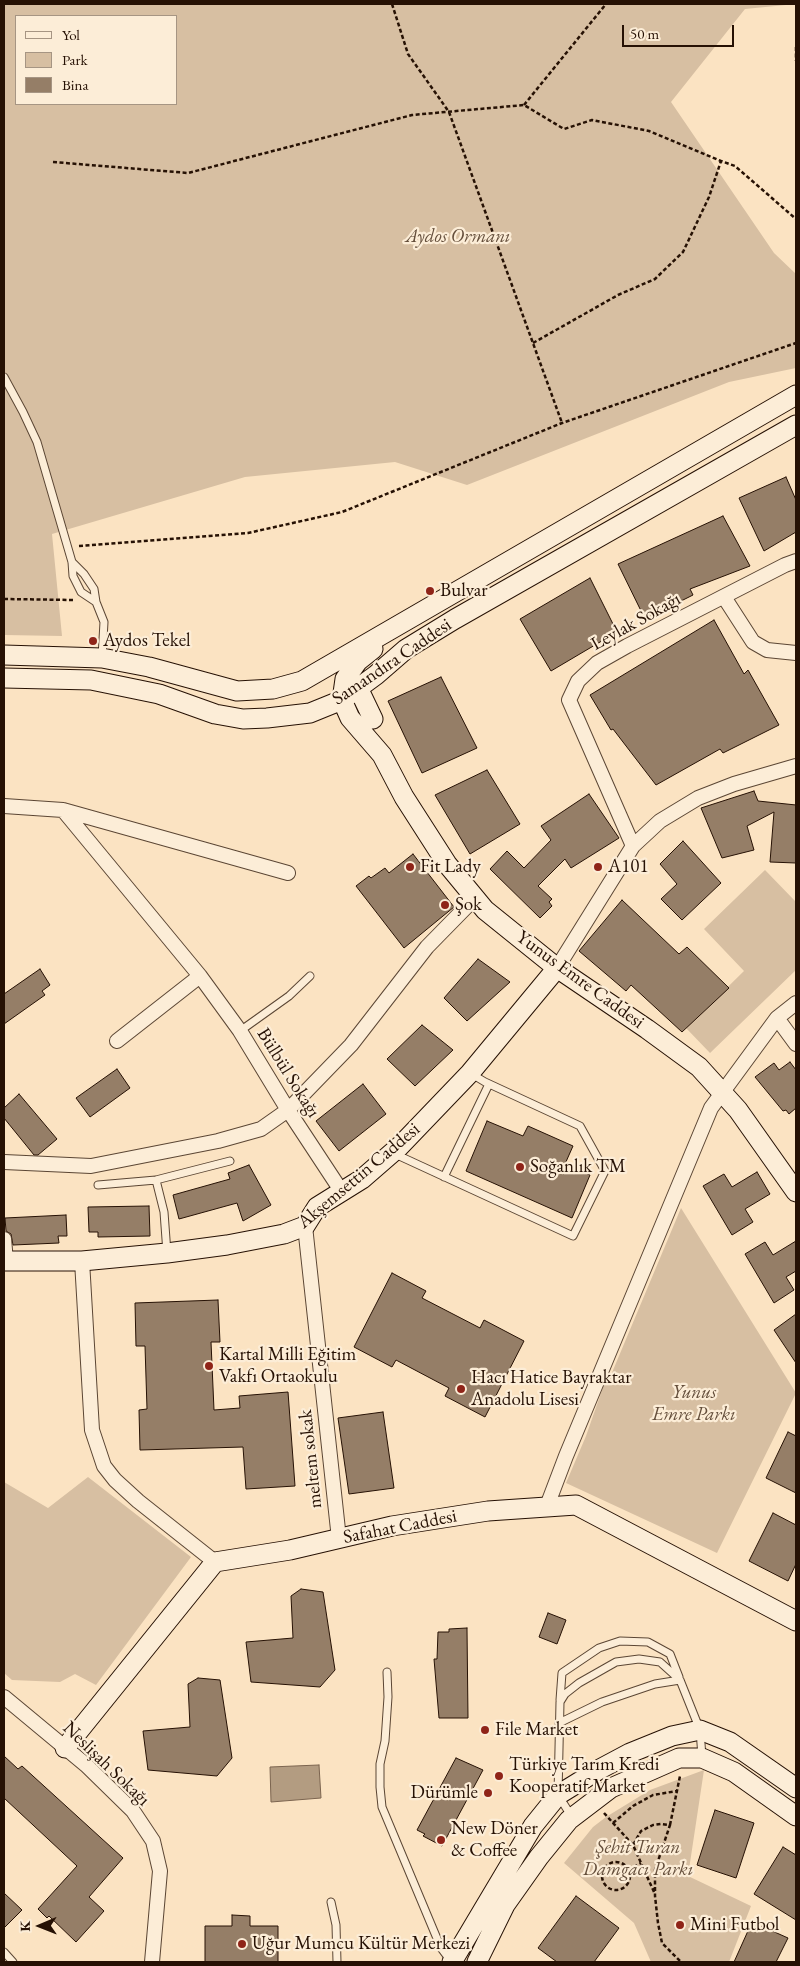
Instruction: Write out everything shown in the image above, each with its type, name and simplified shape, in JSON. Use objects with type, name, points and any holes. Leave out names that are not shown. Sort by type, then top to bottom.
[{"type":"street","name":"Samandıra Caddesi","points":[[4,655],[102,658],[149,667],[237,691],[273,689],[302,681],[796,394]]},
{"type":"street","name":"Samandıra Caddesi","points":[[4,678],[91,680],[158,694],[215,714],[243,718],[267,718],[310,713],[348,689],[376,676],[406,648],[796,425]]},
{"type":"street","name":"Leylak Sokağı","points":[[634,846],[569,700],[578,681],[598,663],[796,560]]},
{"type":"street","points":[[724,597],[753,642],[767,650],[796,653]]},
{"type":"street","points":[[350,718],[348,689],[358,662],[415,615]]},
{"type":"street","points":[[376,676],[373,719],[382,755]]},
{"type":"street","points":[[302,681],[348,689],[373,719]]},
{"type":"street","points":[[310,713],[331,713],[350,718],[382,755]]},
{"type":"street","name":"Yunus Emre Caddesi","points":[[382,755],[404,797],[447,864],[485,910],[556,968],[647,1028],[699,1067],[738,1110],[796,1192]]},
{"type":"street","points":[[556,968],[634,846],[660,821],[698,798],[734,784],[796,766]]},
{"type":"street","points":[[4,806],[63,810],[288,873]]},
{"type":"street","name":"Bülbül Sokağı","points":[[63,810],[200,976],[240,1030],[288,1110],[342,1192]]},
{"type":"street","points":[[4,1162],[91,1166],[218,1140],[261,1129],[288,1110],[351,1045],[427,947],[476,898]]},
{"type":"street","name":"Akşemsettin Caddesi","points":[[5,1261],[82,1261],[167,1253],[227,1245],[274,1236],[305,1226],[317,1207],[362,1179],[393,1153],[470,1073],[556,968]]},
{"type":"street","points":[[117,1041],[200,976]]},
{"type":"street","points":[[547,1506],[711,1108],[777,1018],[796,1003]]},
{"type":"street","points":[[777,1018],[796,1044]]},
{"type":"street","name":"meltem sokak","points":[[305,1226],[339,1539]]},
{"type":"street","points":[[4,1239],[5,1261]]},
{"type":"street","points":[[65,1748],[215,1562],[138,1501],[115,1480],[104,1466],[92,1430],[82,1261]]},
{"type":"street","name":"Safahat Caddesi","points":[[215,1562],[290,1550],[392,1526],[488,1511],[547,1506],[576,1506],[796,1621]]},
{"type":"street","name":"Neslişah Sokağı","points":[[4,1697],[86,1765],[133,1811],[154,1841],[160,1872],[152,1962]]},
{"type":"street","points":[[452,1962],[533,1826],[558,1795],[600,1768],[630,1753],[672,1736],[700,1730],[730,1742],[796,1788]]},
{"type":"street","points":[[476,1962],[505,1905],[539,1857],[573,1818],[611,1788],[679,1758],[693,1758],[734,1772],[796,1816]]},
{"type":"lane","points":[[4,377],[23,412],[36,442],[72,562],[73,576],[81,592],[96,602]]},
{"type":"lane","points":[[72,562],[84,574],[94,589],[96,602],[104,622],[102,658]]},
{"type":"lane","points":[[240,1030],[289,996],[310,976]]},
{"type":"lane","points":[[393,1153],[573,1236],[605,1170],[580,1126],[489,1084],[470,1073]]},
{"type":"lane","points":[[444,1177],[489,1084]]},
{"type":"lane","points":[[98,1185],[156,1180],[230,1161]]},
{"type":"lane","points":[[156,1180],[164,1212],[167,1253]]},
{"type":"lane","points":[[573,1818],[558,1795],[562,1673],[599,1648],[620,1641],[648,1642],[670,1654],[700,1730],[693,1758]]},
{"type":"lane","points":[[560,1702],[565,1694],[579,1683],[616,1662],[640,1659],[660,1662],[680,1680]]},
{"type":"lane","points":[[387,1672],[386,1741],[380,1764],[382,1807],[441,1948],[452,1962]]},
{"type":"lane","points":[[559,1723],[602,1702],[655,1684],[680,1680]]},
{"type":"lane","points":[[331,1902],[336,1925],[337,1962]]},
{"type":"lane","points":[[4,1952],[13,1962]]},
{"type":"path","points":[[392,4],[408,54],[449,112],[562,423]]},
{"type":"path","points":[[524,105],[606,4]]},
{"type":"path","points":[[796,47],[796,61]]},
{"type":"path","points":[[53,162],[188,173],[412,115],[524,105],[564,129],[592,120],[649,132],[734,166],[796,219]]},
{"type":"path","points":[[533,343],[618,295],[655,279],[682,252],[709,197],[721,161]]},
{"type":"path","points":[[67,546],[248,533],[342,512],[562,423],[796,343]]},
{"type":"path","points":[[4,599],[61,599],[96,602]]},
{"type":"path","points":[[681,1962],[662,1943],[654,1892],[655,1870],[670,1825],[677,1791],[693,1758]]},
{"type":"path","points":[[613,1823],[633,1806],[653,1795],[677,1791]]},
{"type":"path","points":[[593,1802],[633,1845],[654,1892]]},
{"type":"path","points":[[633,1845],[641,1831],[653,1825],[670,1825]]},
{"type":"path","points":[[619,1862],[628,1870],[629,1881],[623,1889],[614,1891],[603,1883],[603,1869],[610,1863],[619,1862]]},
{"type":"path","points":[[628,1870],[641,1863]]},
{"type":"green space","name":"Aydos Ormanı","points":[[4,4],[796,4],[745,9],[671,102],[774,253],[796,274],[796,368],[729,382],[467,485],[395,462],[245,477],[52,534],[62,636],[5,635]]},
{"type":"green space","points":[[765,870],[796,902],[796,970],[710,1053],[686,1028],[744,971],[704,929]]},
{"type":"green space","name":"Yunus Emre Parkı","points":[[681,1208],[796,1393],[717,1553],[566,1483],[586,1436],[608,1373],[611,1375]]},
{"type":"green space","points":[[88,1477],[191,1557],[96,1685],[75,1674],[60,1682],[12,1680],[4,1673],[4,1482],[48,1508]]},
{"type":"green space","name":"Şehit Turan Damgacı Parkı","points":[[704,1770],[688,1876],[751,1906],[729,1962],[651,1962],[634,1923],[564,1863],[593,1827],[606,1817],[650,1790]]},
{"type":"shaded area","points":[[319,1765],[321,1798],[271,1802],[270,1767]]},
{"type":"building","points":[[786,477],[796,500],[796,532],[764,551],[739,498]]},
{"type":"building","points":[[723,516],[750,566],[690,589],[693,595],[645,619],[618,564]]},
{"type":"building","points":[[590,578],[617,632],[551,671],[520,619]]},
{"type":"building","points":[[714,620],[744,674],[748,670],[779,725],[723,753],[720,749],[656,785],[613,729],[611,730],[590,695]]},
{"type":"building","points":[[441,677],[477,748],[422,773],[388,701]]},
{"type":"building","points":[[487,770],[520,824],[470,854],[435,795]]},
{"type":"building","points":[[754,791],[758,801],[796,805],[796,863],[770,862],[774,812],[747,826],[754,850],[722,858],[701,808]]},
{"type":"building","points":[[589,794],[619,838],[571,868],[565,859],[538,886],[552,899],[549,902],[552,906],[540,918],[490,869],[507,851],[524,868],[551,840],[541,826]]},
{"type":"building","points":[[683,841],[721,883],[682,920],[661,899],[677,884],[660,864]]},
{"type":"building","points":[[413,854],[454,907],[404,948],[356,886],[369,876],[371,878],[385,868],[389,873]]},
{"type":"building","points":[[622,900],[679,954],[687,947],[729,988],[682,1032],[631,985],[626,991],[579,951]]},
{"type":"building","points":[[478,959],[510,982],[467,1021],[444,998]]},
{"type":"building","points":[[40,969],[50,985],[42,991],[45,995],[4,1024],[4,994]]},
{"type":"building","points":[[422,1025],[453,1050],[415,1086],[387,1059]]},
{"type":"building","points":[[790,1062],[796,1070],[796,1108],[789,1114],[786,1110],[783,1111],[755,1077],[774,1063],[779,1070]]},
{"type":"building","points":[[117,1069],[130,1088],[90,1117],[76,1098]]},
{"type":"building","points":[[363,1084],[386,1114],[339,1151],[316,1121]]},
{"type":"building","points":[[19,1094],[57,1139],[38,1155],[34,1155],[4,1118],[4,1108]]},
{"type":"building","name":"Soğanlık TM","points":[[487,1121],[523,1136],[528,1126],[573,1146],[565,1164],[590,1175],[572,1218],[466,1171]]},
{"type":"building","points":[[249,1165],[271,1205],[243,1221],[237,1203],[179,1219],[173,1195],[230,1179],[228,1173]]},
{"type":"building","points":[[757,1172],[770,1194],[745,1209],[753,1222],[732,1235],[703,1186],[724,1174],[732,1187]]},
{"type":"building","points":[[149,1206],[150,1236],[98,1237],[98,1232],[89,1232],[88,1207]]},
{"type":"building","points":[[66,1215],[67,1236],[58,1236],[59,1243],[13,1245],[11,1234],[6,1231],[5,1218]]},
{"type":"building","points":[[796,1241],[796,1271],[786,1277],[794,1290],[774,1303],[745,1254],[765,1242],[773,1255]]},
{"type":"building","points":[[392,1273],[426,1291],[422,1298],[480,1328],[484,1320],[524,1341],[485,1417],[445,1396],[449,1388],[396,1360],[392,1367],[354,1347]]},
{"type":"building","points":[[218,1300],[220,1342],[211,1342],[214,1410],[240,1408],[239,1396],[288,1392],[295,1486],[246,1489],[243,1447],[140,1450],[139,1410],[147,1409],[145,1346],[136,1346],[135,1303]]},
{"type":"building","points":[[796,1314],[796,1363],[774,1330]]},
{"type":"building","points":[[383,1412],[394,1488],[349,1494],[338,1418]]},
{"type":"building","points":[[788,1432],[796,1436],[796,1493],[766,1478]]},
{"type":"building","points":[[773,1513],[796,1525],[796,1564],[788,1581],[749,1561]]},
{"type":"building","points":[[301,1589],[323,1592],[335,1670],[320,1687],[251,1682],[246,1642],[293,1638],[291,1596]]},
{"type":"building","points":[[548,1613],[566,1620],[557,1644],[539,1637]]},
{"type":"building","points":[[467,1628],[468,1718],[439,1718],[434,1659],[437,1659],[438,1632],[449,1632],[449,1629]]},
{"type":"building","points":[[198,1678],[220,1680],[232,1758],[217,1776],[148,1770],[143,1731],[190,1727],[188,1684]]},
{"type":"building","points":[[4,1756],[18,1769],[22,1766],[123,1858],[89,1897],[104,1911],[76,1942],[49,1916],[47,1918],[38,1909],[77,1866],[4,1798]]},
{"type":"building","points":[[456,1758],[483,1770],[442,1846],[423,1836],[425,1834],[417,1830]]},
{"type":"building","points":[[715,1810],[754,1823],[736,1878],[697,1865]]},
{"type":"building","points":[[783,1847],[796,1855],[796,1920],[754,1894]]},
{"type":"building","points":[[4,1893],[22,1910],[4,1928]]},
{"type":"building","points":[[576,1896],[619,1928],[594,1962],[557,1962],[538,1948]]},
{"type":"building","name":"Uğur Mumcu Kültür Merkezi","points":[[232,1915],[250,1916],[250,1926],[278,1926],[278,1962],[205,1962],[205,1926],[232,1926]]},
{"type":"building","points":[[752,1922],[788,1938],[776,1962],[734,1962]]},
{"type":"place","name":"Bulvar","points":[[430,591]]},
{"type":"place","name":"Aydos Tekel","points":[[93,641]]},
{"type":"place","name":"Fit Lady","points":[[410,867]]},
{"type":"place","name":"A101","points":[[598,867]]},
{"type":"place","name":"Şok","points":[[445,905]]},
{"type":"place","name":"Soğanlık TM","points":[[520,1167]]},
{"type":"place","name":"Kartal Milli Eğitim Vakfı Ortaokulu","points":[[209,1366]]},
{"type":"place","name":"Hacı Hatice Bayraktar Anadolu Lisesi","points":[[461,1389]]},
{"type":"place","name":"File Market","points":[[485,1730]]},
{"type":"place","name":"Türkiye Tarım Kredi Kooperatif Market","points":[[499,1776]]},
{"type":"place","name":"Dürümle","points":[[488,1793]]},
{"type":"place","name":"New Döner & Coffee","points":[[441,1840]]},
{"type":"place","name":"Mini Futbol","points":[[680,1925]]},
{"type":"place","name":"Uğur Mumcu Kültür Merkezi","points":[[242,1944]]}]
